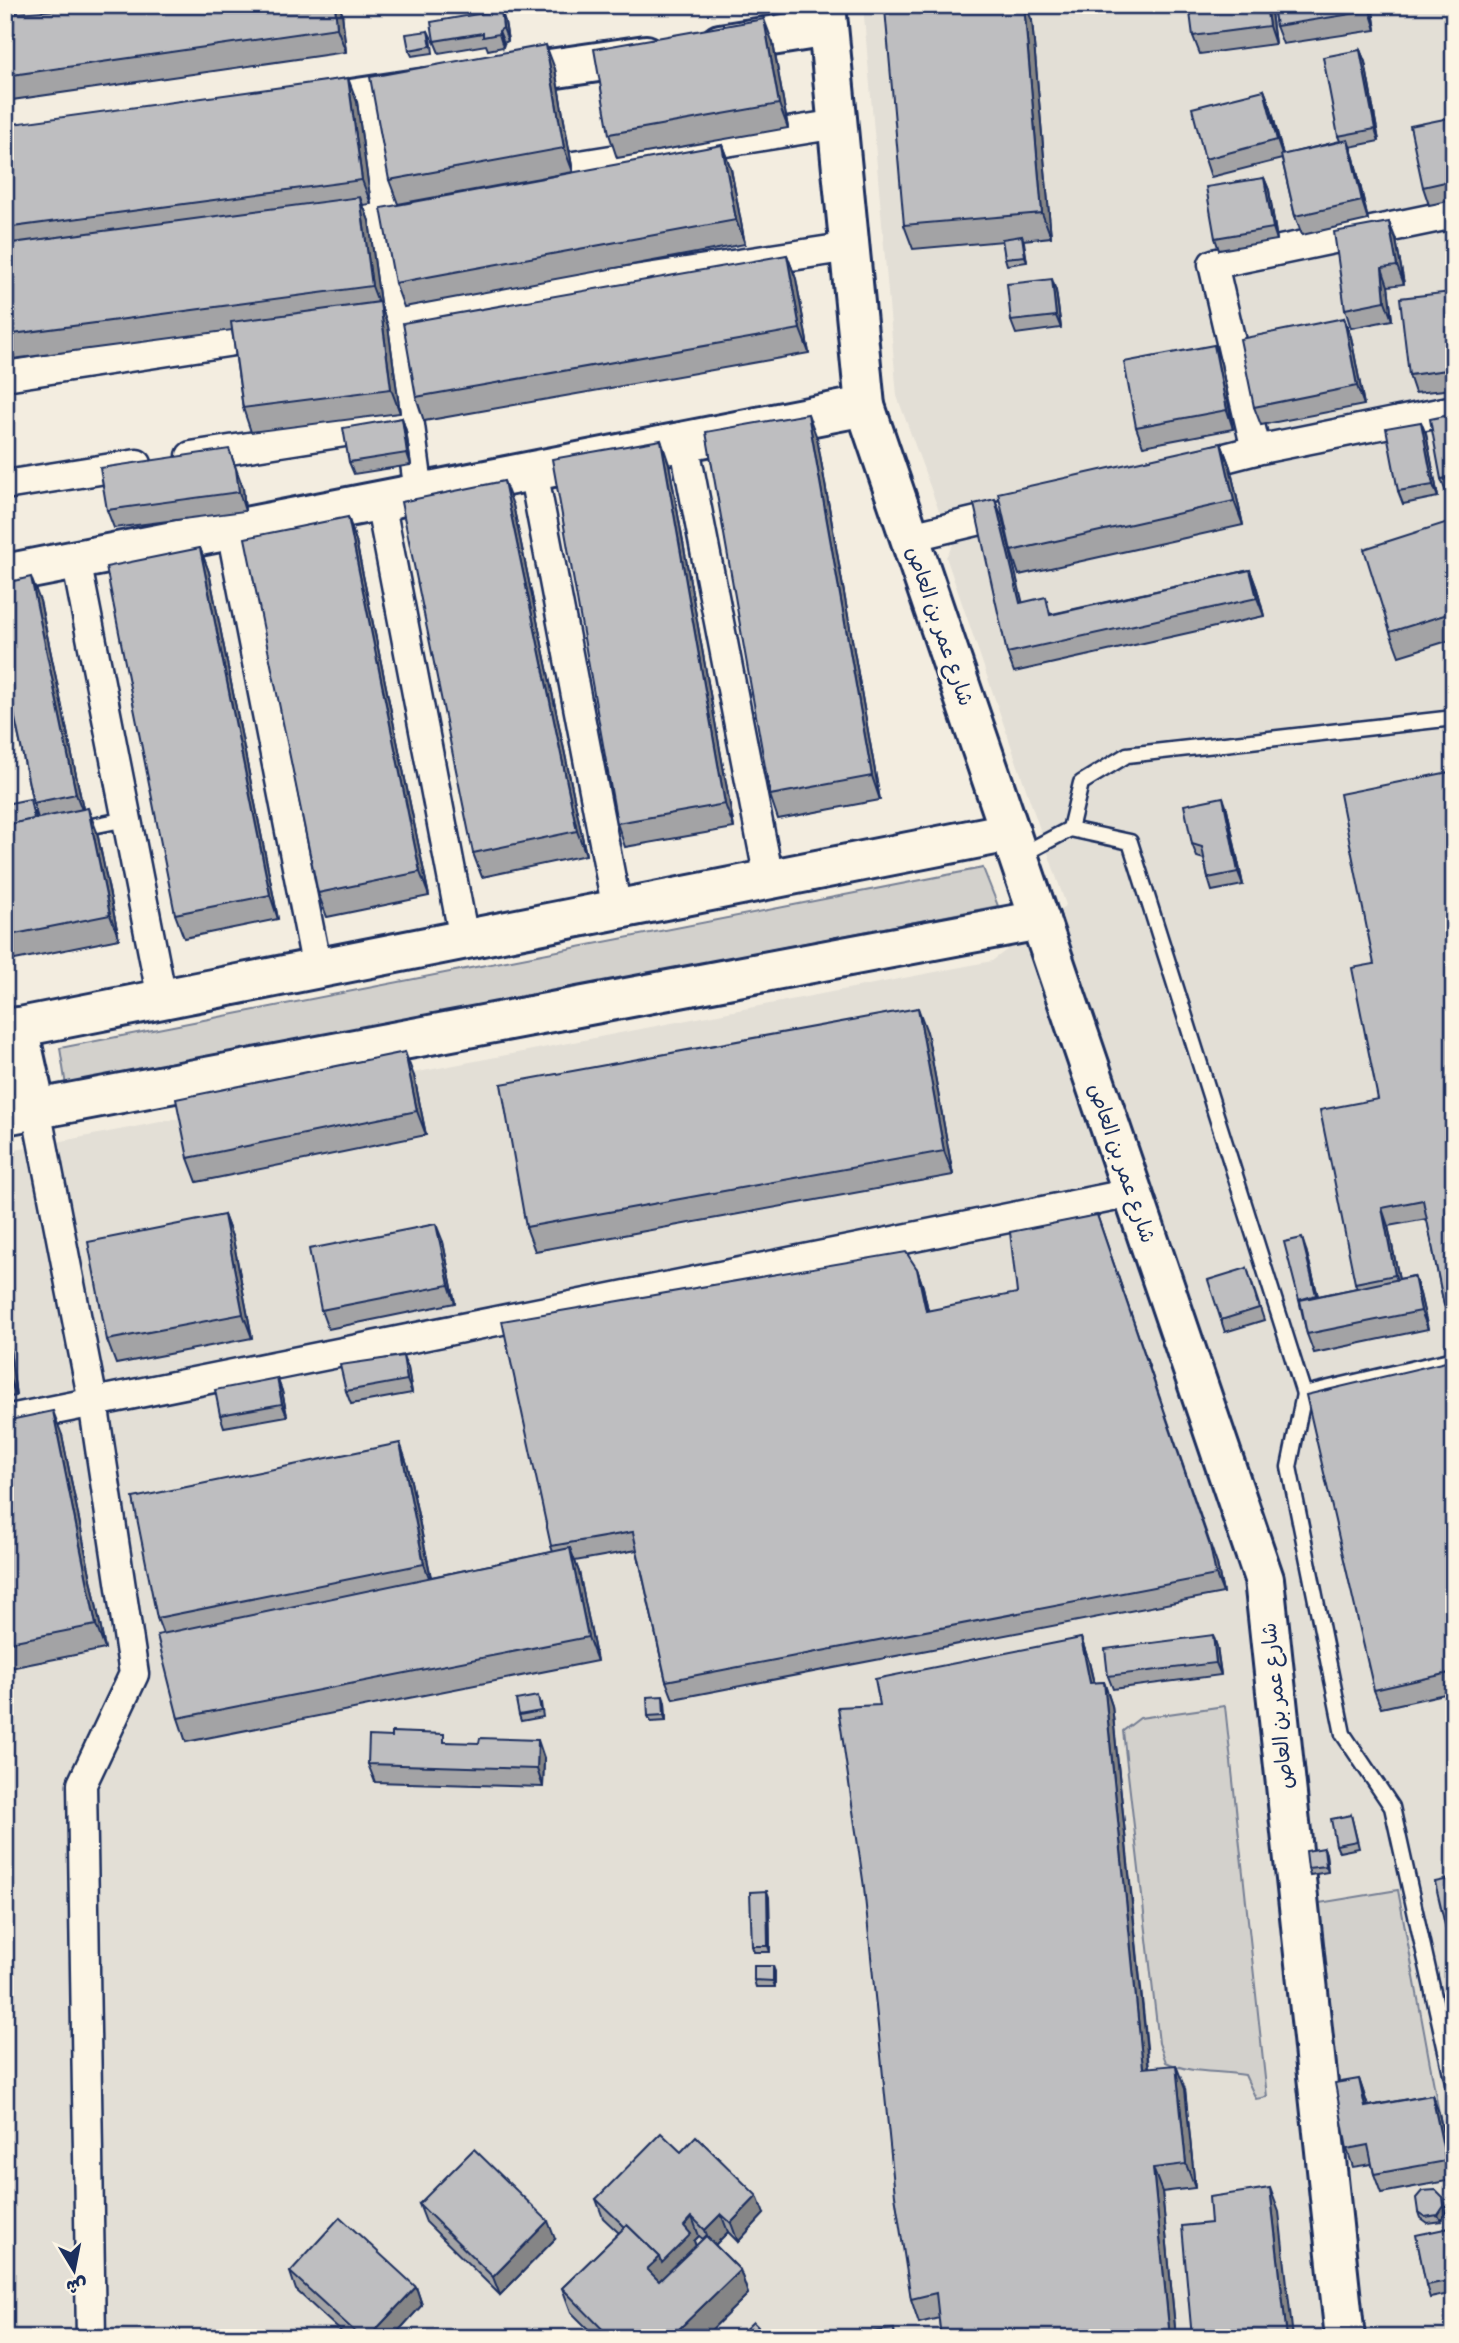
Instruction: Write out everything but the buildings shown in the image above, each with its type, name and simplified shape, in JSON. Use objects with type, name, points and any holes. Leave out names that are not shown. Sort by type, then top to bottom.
[{"type":"street","points":[[272,110],[685,49],[827,16]]},
{"type":"street","name":"شارع عمر بن العاص","points":[[827,16],[865,406],[1264,1579],[1345,2338]]},
{"type":"street","points":[[366,96],[419,493]]},
{"type":"street","points":[[514,175],[838,124]]},
{"type":"street","points":[[313,208],[460,184]]},
{"type":"street","points":[[1256,450],[1213,264],[1454,214]]},
{"type":"street","points":[[5,376],[850,247]]},
{"type":"street","points":[[5,573],[865,406]]},
{"type":"street","points":[[1166,473],[1256,450],[1454,410]]},
{"type":"street","points":[[5,485],[409,422]]},
{"type":"street","points":[[684,442],[769,879]]},
{"type":"street","points":[[533,471],[617,910]]},
{"type":"street","points":[[380,500],[464,939]]},
{"type":"street","points":[[909,537],[1037,507]]},
{"type":"street","points":[[231,530],[317,969]]},
{"type":"street","points":[[76,560],[162,999]]},
{"type":"street","points":[[91,2338],[82,1784],[134,1674],[93,1402],[21,1112],[11,1029],[769,879],[1014,844]]},
{"type":"street","points":[[21,1112],[1040,920]]},
{"type":"street","points":[[5,1420],[1132,1193]]},
{"type":"lane","points":[[1070,829],[1082,783],[1127,755],[1454,718]]},
{"type":"lane","points":[[59,833],[127,819]]},
{"type":"lane","points":[[1014,844],[1070,829],[1130,842],[1304,1394],[1289,1466],[1343,1734],[1392,1807],[1454,2087]]},
{"type":"lane","points":[[1304,1394],[1454,1359]]},
{"type":"shaded area","points":[[863,5],[1454,5],[1454,2338],[5,2338],[5,1152],[992,961],[1066,905],[946,557],[964,525],[939,511],[897,396]]},
{"type":"shaded area","points":[[983,868],[998,906],[66,1086],[60,1048]]},
{"type":"shaded area","points":[[1225,1706],[1267,2097],[1256,2099],[1245,2075],[1175,2066],[1166,2062],[1159,2043],[1123,1731],[1140,1718]]},
{"type":"shaded area","points":[[1398,1890],[1439,2113],[1372,2125],[1342,2101],[1313,1904]]}]
